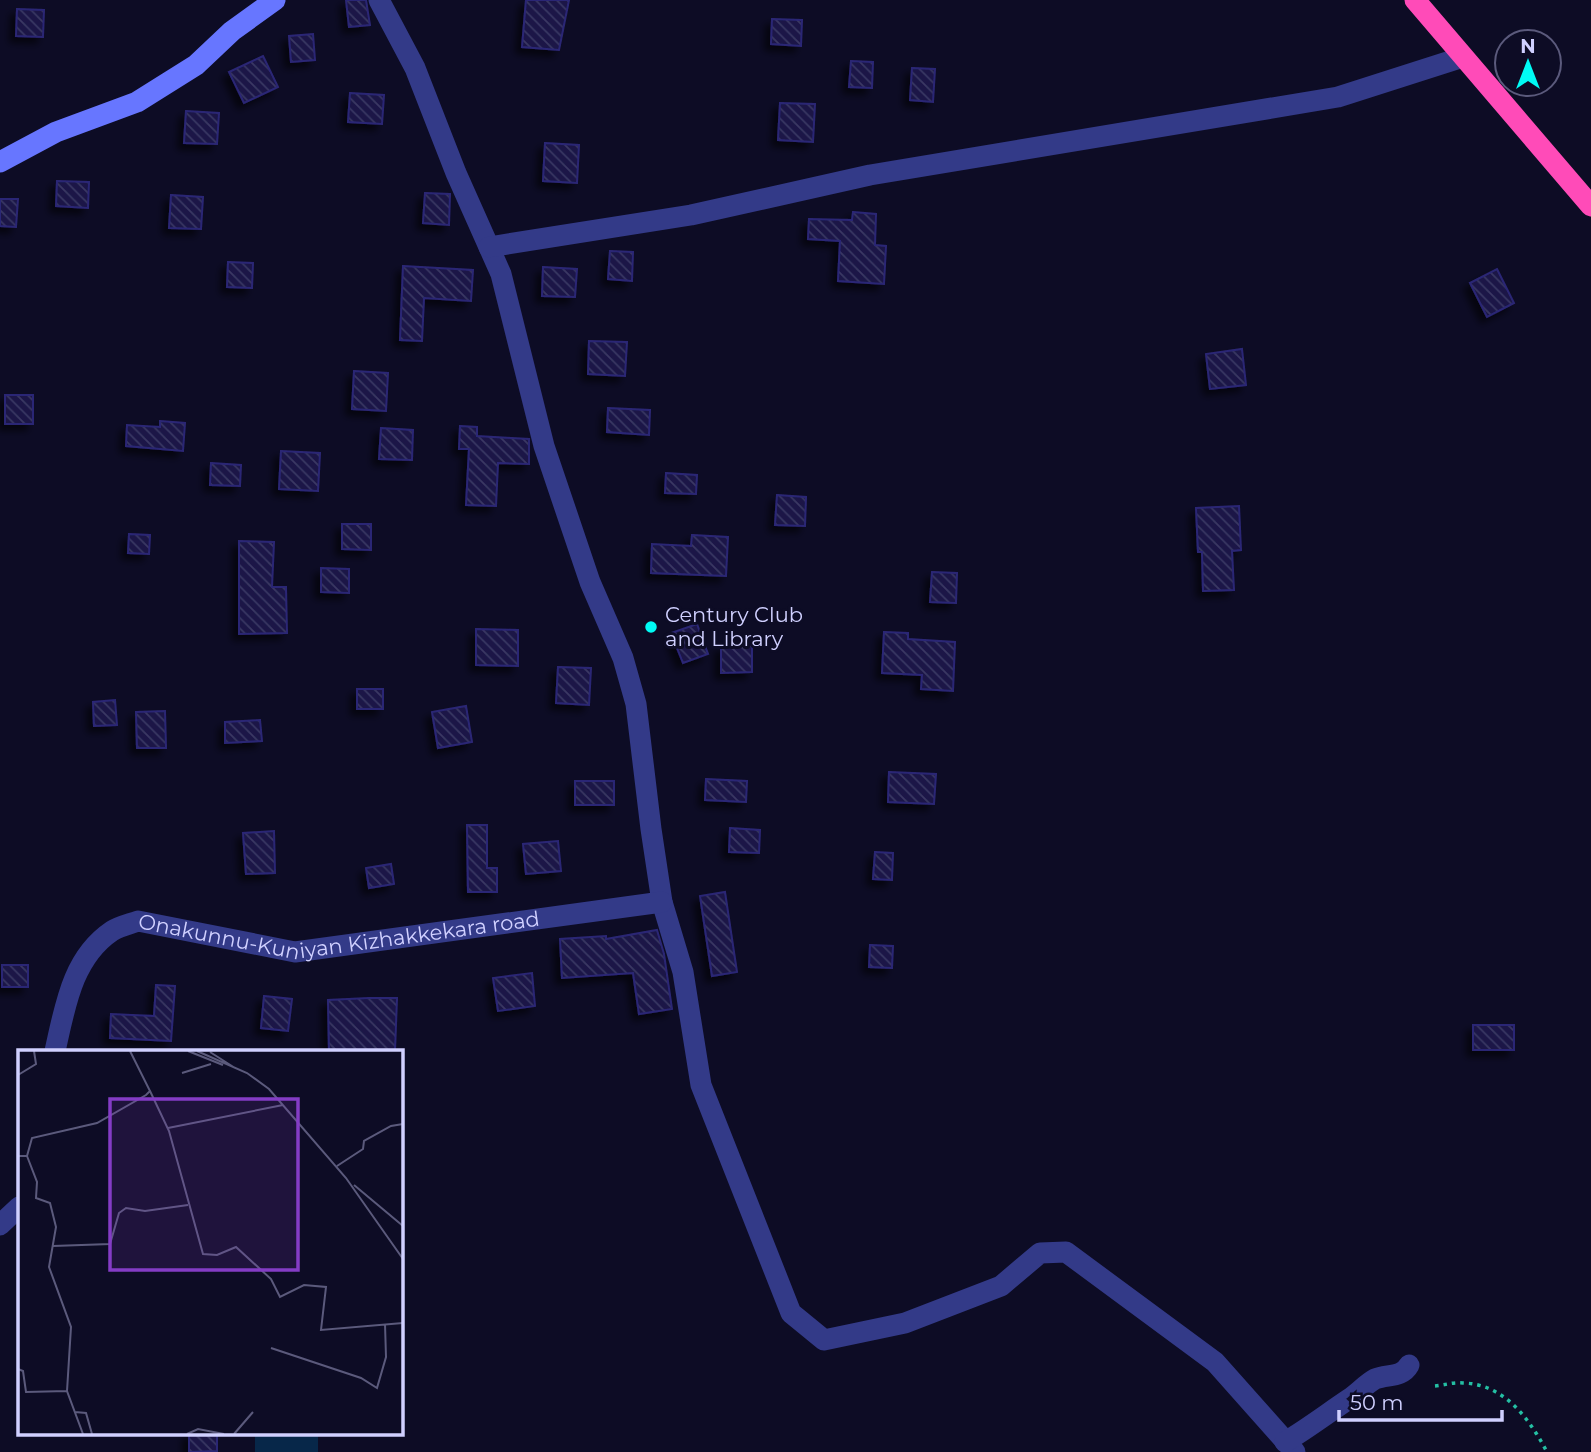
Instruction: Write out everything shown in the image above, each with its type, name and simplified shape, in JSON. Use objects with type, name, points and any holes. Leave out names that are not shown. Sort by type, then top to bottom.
[{"type":"highway","points":[[1415,0],[1591,206]]},
{"type":"street","points":[[0,162],[56,132],[137,102],[196,65],[233,31],[275,0]]},
{"type":"street","points":[[379,0],[415,68],[456,173],[501,274],[544,446],[590,582],[623,658],[636,704],[662,902],[683,972],[701,1085],[791,1313],[824,1340],[905,1324],[1001,1286],[1040,1253],[1066,1252],[1215,1362],[1290,1447],[1330,1410],[1374,1380],[1398,1375],[1409,1365]]},
{"type":"street","points":[[489,247],[691,215],[870,175],[1338,97],[1463,57]]},
{"type":"street","name":"Onakunnu-Kuniyan Kizhakkekara road","points":[[55,1050],[79,964],[93,947],[114,929],[138,921],[295,952],[662,902]]},
{"type":"street","points":[[0,1225],[18,1208]]},
{"type":"path","points":[[1435,1386],[1471,1384],[1503,1395],[1534,1428],[1547,1452]]},
{"type":"water","points":[[255,1434],[318,1434],[318,1452],[255,1452]]},
{"type":"building","points":[[346,0],[366,0],[370,25],[349,27]]},
{"type":"building","points":[[526,0],[569,0],[559,50],[522,47]]},
{"type":"building","points":[[17,9],[44,10],[43,37],[16,36]]},
{"type":"building","points":[[772,19],[802,20],[801,46],[771,44]]},
{"type":"building","points":[[313,34],[315,60],[291,62],[289,36]]},
{"type":"building","points":[[263,56],[278,87],[244,103],[229,72]]},
{"type":"building","points":[[851,61],[873,62],[872,88],[849,87]]},
{"type":"building","points":[[912,68],[935,69],[933,102],[910,100]]},
{"type":"building","points":[[350,93],[384,95],[382,124],[348,122]]},
{"type":"building","points":[[780,103],[815,104],[813,142],[778,140]]},
{"type":"building","points":[[186,111],[219,113],[217,144],[184,143]]},
{"type":"building","points":[[545,143],[579,145],[577,183],[543,181]]},
{"type":"building","points":[[57,181],[89,182],[88,208],[56,206]]},
{"type":"building","points":[[425,193],[450,194],[449,225],[423,223]]},
{"type":"building","points":[[171,195],[203,197],[201,229],[169,228]]},
{"type":"building","points":[[0,199],[18,199],[16,227],[0,226]]},
{"type":"building","points":[[853,212],[876,214],[875,245],[886,246],[884,284],[838,281],[840,241],[808,239],[809,219],[852,220]]},
{"type":"building","points":[[610,251],[633,252],[632,281],[608,279]]},
{"type":"building","points":[[228,262],[253,263],[252,288],[227,287]]},
{"type":"building","points":[[403,266],[473,270],[471,301],[424,298],[422,341],[400,340]]},
{"type":"building","points":[[543,267],[577,269],[575,297],[542,296]]},
{"type":"building","points":[[1497,269],[1514,303],[1487,317],[1470,283]]},
{"type":"building","points":[[589,341],[627,342],[625,376],[588,374]]},
{"type":"building","points":[[1242,349],[1246,385],[1210,389],[1206,354]]},
{"type":"building","points":[[354,371],[388,373],[386,411],[352,409]]},
{"type":"building","points":[[5,395],[33,395],[33,424],[5,424]]},
{"type":"building","points":[[608,408],[650,410],[649,435],[607,432]]},
{"type":"building","points":[[160,421],[185,423],[183,451],[126,446],[127,425],[160,427]]},
{"type":"building","points":[[460,426],[477,427],[477,436],[529,439],[529,464],[498,463],[496,506],[466,505],[469,449],[459,449]]},
{"type":"building","points":[[381,428],[413,430],[412,460],[379,459]]},
{"type":"building","points":[[281,451],[320,453],[318,491],[279,489]]},
{"type":"building","points":[[211,463],[241,465],[240,486],[210,485]]},
{"type":"building","points":[[666,473],[697,475],[696,494],[665,493]]},
{"type":"building","points":[[777,495],[806,497],[805,526],[775,525]]},
{"type":"building","points":[[1239,506],[1241,550],[1232,551],[1234,590],[1203,591],[1202,552],[1198,552],[1196,508]]},
{"type":"building","points":[[342,524],[371,524],[371,550],[342,549]]},
{"type":"building","points":[[129,534],[150,535],[149,554],[128,553]]},
{"type":"building","points":[[692,535],[728,537],[726,576],[651,573],[652,544],[691,546]]},
{"type":"building","points":[[239,541],[274,542],[272,587],[286,587],[287,633],[239,634]]},
{"type":"building","points":[[321,568],[349,569],[349,593],[321,592]]},
{"type":"building","points":[[932,572],[957,573],[956,603],[930,602]]},
{"type":"building","points":[[697,624],[708,654],[683,663],[671,633]]},
{"type":"building","points":[[476,629],[518,630],[518,666],[476,665]]},
{"type":"building","points":[[884,632],[908,633],[908,639],[955,642],[953,691],[921,689],[922,675],[882,673]]},
{"type":"building","points":[[752,645],[752,672],[721,673],[721,646]]},
{"type":"building","points":[[558,667],[591,668],[589,705],[556,703]]},
{"type":"building","points":[[357,689],[383,689],[383,709],[357,709]]},
{"type":"building","points":[[115,700],[117,725],[94,726],[93,702]]},
{"type":"building","points":[[466,706],[472,742],[438,748],[432,712]]},
{"type":"building","points":[[165,711],[166,748],[137,748],[136,712]]},
{"type":"building","points":[[260,720],[262,741],[225,743],[225,722]]},
{"type":"building","points":[[889,772],[936,774],[934,804],[888,802]]},
{"type":"building","points":[[706,779],[747,781],[746,802],[705,800]]},
{"type":"building","points":[[575,781],[614,781],[614,805],[575,805]]},
{"type":"building","points":[[467,825],[487,825],[487,868],[497,868],[497,892],[468,892]]},
{"type":"building","points":[[730,828],[760,830],[759,853],[729,852]]},
{"type":"building","points":[[274,831],[275,873],[246,874],[243,833]]},
{"type":"building","points":[[558,841],[561,871],[526,874],[523,844]]},
{"type":"building","points":[[875,852],[893,853],[892,880],[873,879]]},
{"type":"building","points":[[391,864],[394,884],[369,888],[366,868]]},
{"type":"building","points":[[725,892],[737,972],[712,976],[700,896]]},
{"type":"building","points":[[657,930],[664,954],[672,1009],[639,1014],[633,973],[562,978],[560,939],[606,936],[606,939]]},
{"type":"building","points":[[870,945],[893,946],[892,968],[869,967]]},
{"type":"building","points":[[2,965],[28,965],[28,987],[2,987]]},
{"type":"building","points":[[532,973],[535,1006],[498,1011],[493,978]]},
{"type":"building","points":[[156,985],[175,986],[171,1041],[110,1038],[111,1014],[154,1016]]},
{"type":"building","points":[[264,996],[292,999],[288,1031],[261,1028]]},
{"type":"building","points":[[397,998],[395,1050],[329,1050],[328,1000]]},
{"type":"building","points":[[1473,1025],[1514,1025],[1514,1050],[1473,1050]]},
{"type":"building","points":[[189,1434],[217,1434],[217,1451],[189,1452]]},
{"type":"place","name":"Century Club and Library","points":[[651,627]]}]
